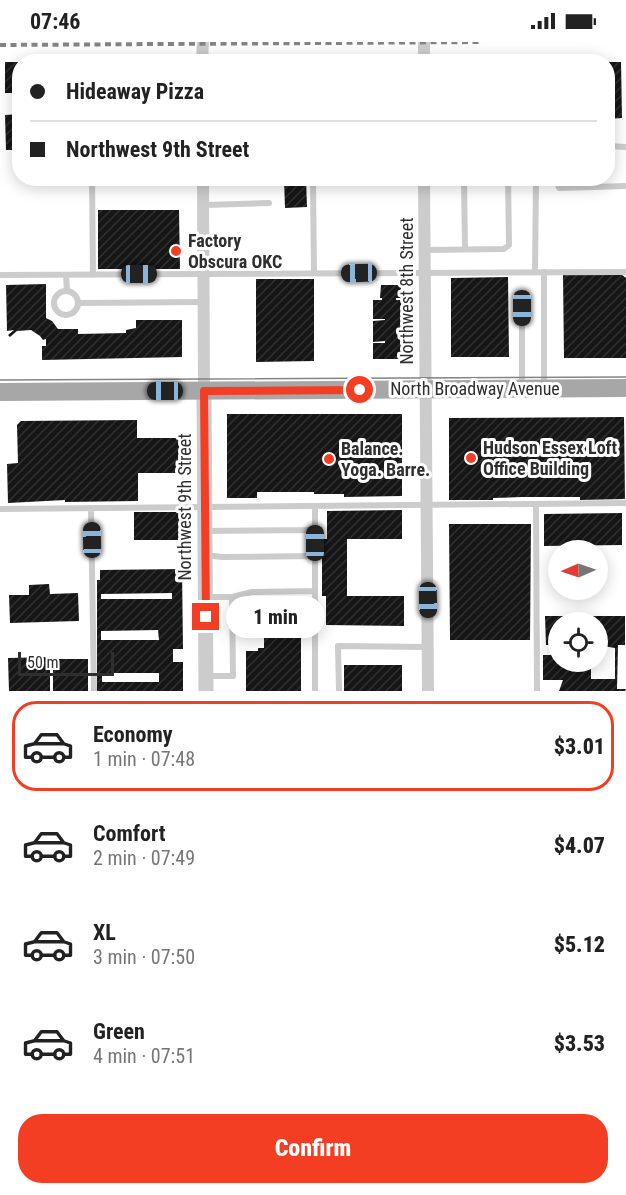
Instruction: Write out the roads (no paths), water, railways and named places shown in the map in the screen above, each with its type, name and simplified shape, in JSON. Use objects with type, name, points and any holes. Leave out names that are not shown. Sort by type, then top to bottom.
[{"type":"main road","name":"North Broadway Avenue","points":[[0,392],[626,388]]},
{"type":"street","name":"Northwest 9th Street","points":[[203,186],[206,684]]},
{"type":"street","name":"Northwest 8th Street","points":[[424,186],[428,691]]},
{"type":"lane","points":[[92,186],[93,274]]},
{"type":"lane","points":[[313,186],[314,273]]},
{"type":"lane","points":[[465,186],[465,249]]},
{"type":"lane","points":[[424,250],[504,249],[508,245],[508,186]]},
{"type":"lane","points":[[535,272],[536,186]]},
{"type":"lane","points":[[558,186],[559,188],[626,186]]},
{"type":"lane","points":[[203,205],[269,203]]},
{"type":"lane","points":[[544,272],[544,388]]},
{"type":"lane","points":[[0,275],[626,272]]},
{"type":"lane","points":[[66,275],[67,291]]},
{"type":"lane","points":[[67,291],[73,294],[78,303],[69,315],[58,311],[55,300],[59,294],[67,291]]},
{"type":"lane","points":[[78,303],[203,302]]},
{"type":"lane","points":[[522,308],[522,389]]},
{"type":"lane","points":[[0,509],[626,503]]},
{"type":"lane","points":[[537,504],[537,691]]},
{"type":"lane","points":[[315,506],[315,691]]},
{"type":"lane","points":[[91,508],[94,691]]},
{"type":"lane","points":[[204,531],[315,530]]},
{"type":"lane","points":[[205,555],[222,557],[315,556]]},
{"type":"lane","points":[[205,597],[232,597],[252,592],[315,591]]},
{"type":"lane","points":[[206,684],[233,676],[232,597]]},
{"type":"lane","points":[[339,691],[338,646],[428,647]]},
{"type":"tram line","points":[[0,380],[626,377]]},
{"type":"railway","points":[[0,45],[483,42]]},
{"type":"place","name":"Factory Obscura OKC","points":[[176,251]]},
{"type":"place","name":"Hudson Essex Loft Office Building","points":[[471,458]]},
{"type":"place","name":"Balance. Yoga. Barre.","points":[[329,459]]}]
